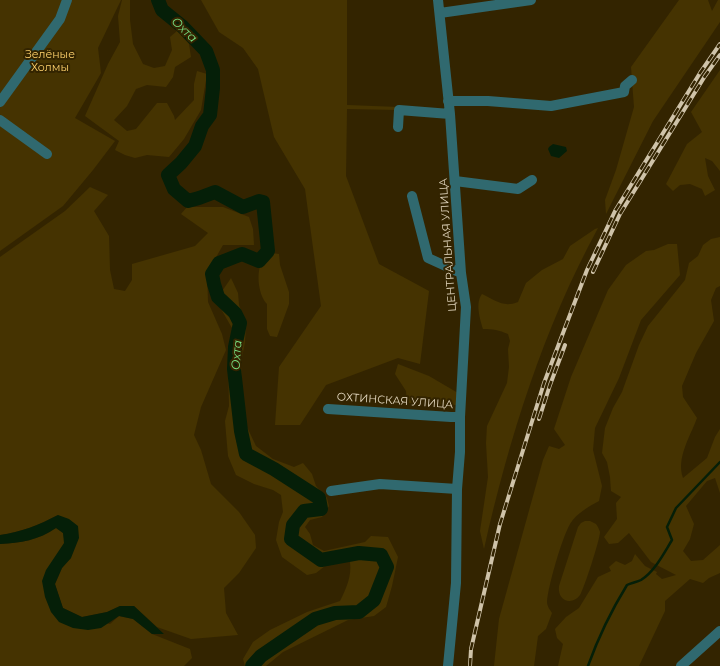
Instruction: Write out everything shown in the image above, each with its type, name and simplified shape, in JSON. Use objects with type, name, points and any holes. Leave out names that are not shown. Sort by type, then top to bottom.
[{"type":"street","points":[[0,102],[60,19],[67,0]]},
{"type":"street","name":"ЦЕНТРАЛЬНАЯ УЛИЦА","points":[[438,0],[456,181],[461,273],[466,307],[457,489],[456,583],[448,666]]},
{"type":"street","points":[[440,13],[531,0]]},
{"type":"street","points":[[448,101],[488,100],[551,106],[624,92],[625,86],[632,80]]},
{"type":"street","points":[[398,126],[399,110],[450,114]]},
{"type":"street","points":[[0,120],[47,154]]},
{"type":"street","points":[[456,181],[518,189],[532,180]]},
{"type":"street","points":[[412,196],[428,258],[461,273]]},
{"type":"street","name":"ОХТИНСКАЯ УЛИЦА","points":[[328,408],[450,417],[460,416]]},
{"type":"street","points":[[331,491],[380,484],[457,489]]},
{"type":"street","points":[[681,666],[720,631]]},
{"type":"green space","name":"Зелёные Холмы","points":[[0,0],[121,0],[98,48],[101,73],[75,118],[115,141],[63,206],[0,251]]},
{"type":"green space","points":[[122,0],[130,0],[130,20],[133,44],[143,64],[154,68],[165,66],[172,50],[170,37],[177,31],[189,44],[191,57],[175,67],[173,77],[166,87],[147,85],[136,89],[127,106],[114,120],[127,131],[136,129],[157,103],[167,103],[175,120],[194,100],[194,84],[197,71],[207,74],[201,110],[184,139],[169,157],[147,155],[135,158],[125,155],[115,150],[119,141],[85,116],[108,64],[120,42],[118,16]]},
{"type":"green space","points":[[201,0],[347,0],[347,105],[398,107],[398,110],[347,109],[346,176],[379,264],[429,291],[420,364],[398,358],[326,385],[300,425],[275,425],[279,367],[321,306],[305,189],[274,137],[258,69],[243,48],[219,32]]},
{"type":"green space","points":[[679,0],[708,0],[712,11],[718,0],[720,0],[720,22],[653,121],[606,214],[605,200],[616,170],[634,107],[631,67]]},
{"type":"green space","points":[[720,70],[720,171],[712,161],[705,158],[708,176],[715,190],[705,196],[702,189],[690,184],[680,185],[673,191],[666,184],[687,144],[702,132],[691,112]]},
{"type":"green space","points":[[90,187],[108,195],[94,211],[109,236],[110,270],[114,289],[125,291],[132,280],[132,264],[195,246],[208,233],[181,214],[187,207],[223,207],[249,217],[253,229],[254,245],[223,245],[207,273],[208,302],[222,334],[226,350],[201,407],[194,435],[201,450],[211,484],[239,512],[255,535],[256,548],[239,573],[224,588],[226,613],[238,635],[191,639],[157,627],[134,606],[120,606],[107,612],[82,617],[63,608],[55,584],[62,568],[71,558],[58,515],[30,528],[0,535],[0,257],[65,211]]},
{"type":"green space","points":[[598,228],[561,304],[530,384],[505,466],[484,549],[480,531],[488,477],[486,443],[487,426],[507,383],[509,367],[508,349],[510,341],[508,334],[496,330],[483,329],[478,306],[480,298],[482,294],[503,304],[513,304],[518,302],[526,283],[542,270],[563,259],[570,246]]},
{"type":"green space","points":[[720,237],[720,286],[716,288],[711,300],[714,321],[696,353],[682,386],[683,397],[697,418],[685,448],[681,463],[681,470],[683,478],[707,458],[715,437],[720,429],[720,493],[715,478],[707,481],[686,506],[694,524],[690,539],[683,551],[691,561],[703,560],[720,545],[720,573],[709,578],[703,583],[690,579],[665,601],[665,611],[639,666],[558,666],[563,644],[557,638],[555,629],[566,617],[579,608],[598,577],[611,571],[609,567],[616,561],[625,565],[632,561],[635,554],[645,566],[657,572],[656,574],[662,579],[676,575],[651,562],[629,533],[618,543],[609,544],[604,537],[617,519],[616,503],[621,497],[611,491],[607,462],[602,453],[605,428],[613,408],[622,392],[639,345],[648,326],[685,280],[689,263],[698,256],[703,245],[711,239]]},
{"type":"green space","points":[[668,244],[677,244],[680,275],[641,320],[619,378],[595,428],[593,450],[602,486],[599,501],[579,513],[570,524],[563,540],[548,595],[547,603],[552,613],[546,629],[538,636],[534,666],[494,666],[499,619],[543,460],[549,446],[559,449],[565,445],[554,429],[571,377],[608,290],[626,265],[646,251],[654,250]]},
{"type":"green space","points":[[272,253],[279,254],[280,265],[289,292],[289,304],[277,337],[270,336],[267,329],[267,304],[262,296],[259,285],[259,269],[261,264]]},
{"type":"green space","points":[[231,278],[238,293],[239,305],[246,323],[245,342],[241,363],[246,425],[256,446],[273,459],[294,467],[303,463],[312,474],[316,486],[327,498],[329,506],[322,517],[310,520],[305,527],[310,534],[313,545],[324,551],[365,542],[371,536],[388,537],[398,557],[386,607],[374,616],[348,620],[283,652],[266,666],[245,666],[243,659],[253,642],[270,630],[307,612],[340,601],[349,577],[350,562],[337,561],[325,566],[316,573],[307,575],[282,557],[276,540],[279,522],[283,512],[281,495],[273,490],[254,484],[236,475],[228,456],[225,421],[229,406],[228,358],[232,328],[217,302]]},
{"type":"green space","points":[[398,364],[429,376],[458,393],[456,405],[407,403],[406,391],[395,374]]},
{"type":"green space","points":[[585,521],[590,521],[596,524],[600,532],[595,553],[582,591],[577,598],[569,601],[560,595],[559,586],[578,527]]},
{"type":"green space","points":[[56,528],[63,533],[65,543],[47,570],[51,612],[110,624],[119,616],[133,619],[152,634],[190,649],[192,658],[184,666],[0,666],[0,544],[15,543],[36,538]]},
{"type":"shaded area","points":[[553,144],[566,147],[567,151],[559,158],[551,156],[548,149]]},
{"type":"shaded area","points":[[58,515],[69,519],[78,526],[79,538],[71,558],[62,568],[55,584],[63,608],[82,617],[107,612],[120,606],[134,606],[164,634],[152,634],[133,619],[119,616],[101,628],[88,630],[73,628],[59,622],[51,612],[45,597],[42,581],[46,570],[64,543],[63,533],[56,528],[50,532],[29,540],[0,544],[0,535],[30,528]]},
{"type":"waterway","name":"Охта","points":[[158,0],[162,10],[183,27],[206,51],[213,70],[210,115],[202,126],[195,146],[181,163],[168,175],[174,189],[188,201],[215,192],[243,207],[259,201],[263,202],[268,251],[259,261],[242,254],[219,263],[212,274],[218,297],[235,313],[240,323],[235,347],[234,369],[241,431],[246,454],[274,469],[319,498],[321,509],[304,511],[293,525],[291,539],[321,560],[359,553],[381,555],[387,567],[374,600],[359,612],[335,613],[315,619],[261,656],[252,666]]},
{"type":"waterway","points":[[588,666],[605,625],[627,585],[641,580],[651,572],[659,562],[672,540],[667,527],[676,508],[720,462]]},
{"type":"railway","points":[[470,666],[471,649],[500,524],[544,383],[587,270],[615,211],[700,73],[720,44]]},
{"type":"railway","points":[[593,272],[620,214],[705,76],[720,55]]},
{"type":"railway","points":[[539,419],[565,345]]}]
